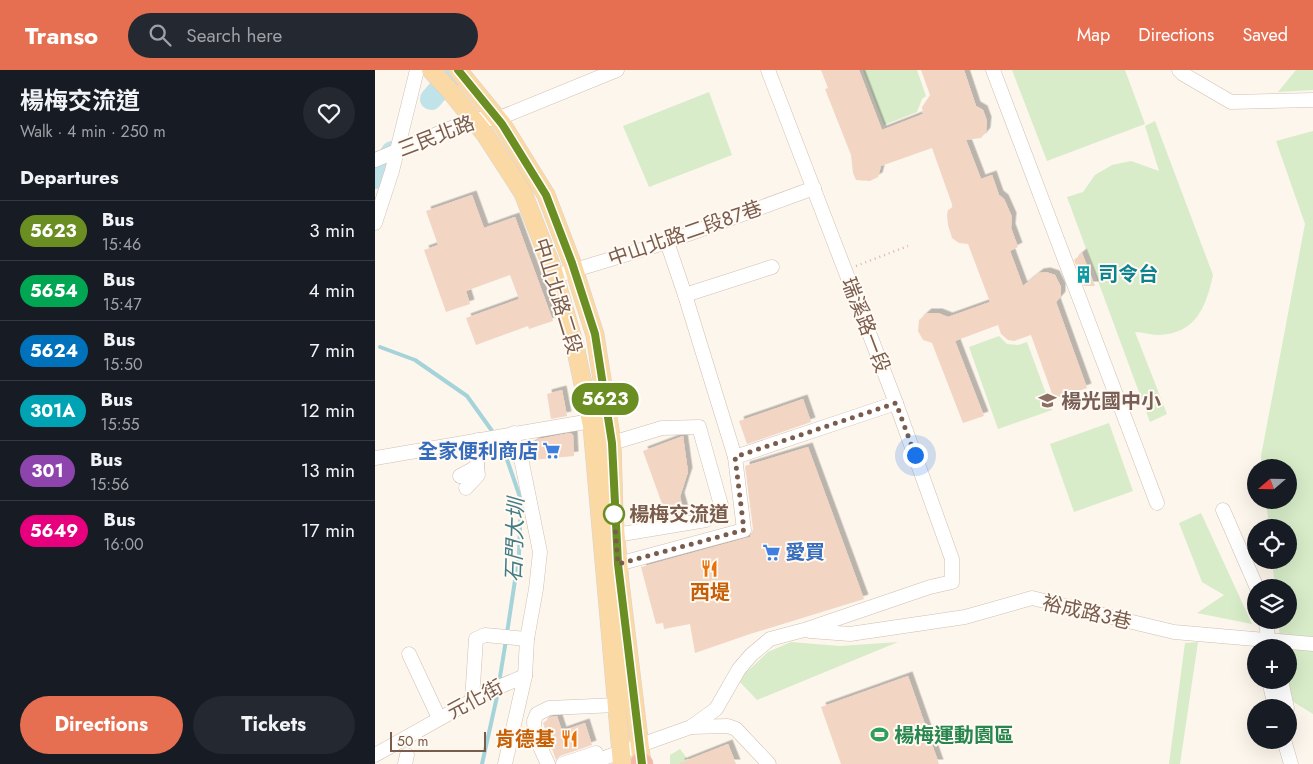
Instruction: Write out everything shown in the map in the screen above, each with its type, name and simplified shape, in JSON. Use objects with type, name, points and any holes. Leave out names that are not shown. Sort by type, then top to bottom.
[{"type":"main road","name":"中山北路二段","points":[[427,71],[451,92],[485,134],[523,193],[555,276],[575,346],[591,421],[617,705],[632,756]]},
{"type":"main road","name":"中山北路二段","points":[[463,72],[497,119],[546,195],[575,270],[595,334],[612,443],[616,535],[632,756]]},
{"type":"street","points":[[497,119],[617,70]]},
{"type":"street","name":"瑞溪路一段","points":[[769,70],[896,403],[952,559],[953,582]]},
{"type":"street","points":[[993,70],[1157,503]]},
{"type":"street","points":[[1179,70],[1231,102],[1313,100]]},
{"type":"street","points":[[375,223],[397,150],[427,71]]},
{"type":"street","name":"三民北路","points":[[375,160],[473,119],[497,119]]},
{"type":"street","name":"中山北路二段87巷","points":[[555,276],[667,242],[814,188]]},
{"type":"street","points":[[618,564],[744,530],[735,457],[667,242]]},
{"type":"street","points":[[685,295],[772,267]]},
{"type":"street","points":[[735,457],[896,403]]},
{"type":"street","points":[[375,458],[591,421]]},
{"type":"street","points":[[612,443],[662,428],[699,427],[721,505],[706,520],[616,535]]},
{"type":"street","name":"元化街","points":[[505,764],[525,676],[521,639],[536,589],[540,552],[522,463],[511,436]]},
{"type":"street","points":[[463,482],[477,468],[481,440]]},
{"type":"street","points":[[1223,510],[1253,579]]},
{"type":"street","name":"裕成路3巷","points":[[632,756],[691,728],[716,709],[739,669],[751,655],[770,639],[805,630],[930,587],[953,582]]},
{"type":"street","name":"裕成路3巷","points":[[805,630],[850,634],[965,617],[1032,598],[1174,632],[1247,640]]},
{"type":"street","points":[[472,700],[476,639],[485,635],[521,639]]},
{"type":"street","name":"裕成路3巷","points":[[1297,643],[1313,644]]},
{"type":"street","points":[[409,654],[439,718]]},
{"type":"street","name":"元化街","points":[[375,754],[489,691],[511,680],[525,676]]},
{"type":"street","points":[[548,764],[535,736],[534,721],[537,714],[549,708],[617,705]]},
{"type":"street","points":[[691,728],[728,726],[736,729],[769,764]]},
{"type":"street","points":[[1287,749],[1291,764]]},
{"type":"street","points":[[563,764],[632,756]]},
{"type":"street","points":[[587,764],[632,756]]},
{"type":"path","points":[[864,263],[908,246]]},
{"type":"green space","points":[[863,70],[917,70],[926,96],[922,99],[917,112],[884,125]]},
{"type":"green space","points":[[1012,70],[1125,70],[1145,124],[1047,161]]},
{"type":"green space","points":[[1296,70],[1313,70],[1313,90],[1278,92]]},
{"type":"green space","points":[[709,92],[732,155],[649,187],[623,126]]},
{"type":"green space","points":[[1155,121],[1213,275],[1203,308],[1197,317],[1182,330],[1158,335],[1135,332],[1167,414],[1150,422],[1067,197],[1083,192],[1095,175],[1112,165],[1131,161],[1159,171],[1145,126]]},
{"type":"green space","points":[[1313,131],[1313,714],[1297,704],[1297,699],[1287,698],[1286,689],[1297,689],[1297,639],[1280,639],[1279,629],[1297,629],[1297,579],[1274,579],[1273,569],[1297,569],[1297,519],[1268,519],[1267,509],[1297,509],[1297,459],[1261,459],[1261,456],[1305,224],[1276,141]]},
{"type":"green space","points":[[999,336],[1007,344],[1018,345],[1027,342],[1052,410],[998,429],[969,347]]},
{"type":"green space","points":[[1109,423],[1133,491],[1074,512],[1050,444]]},
{"type":"green space","points":[[1201,513],[1247,613],[1247,623],[1197,613],[1224,595],[1202,582],[1179,523]]},
{"type":"green space","points":[[791,642],[840,646],[898,642],[757,700],[738,680],[768,652]]},
{"type":"green space","points":[[1198,642],[1180,764],[1169,764],[1185,643]]},
{"type":"green space","points":[[680,749],[686,757],[687,764],[670,764],[670,755]]},
{"type":"building","points":[[821,70],[859,70],[882,130],[923,114],[922,107],[930,95],[921,70],[964,70],[976,106],[983,110],[987,121],[986,132],[981,138],[966,140],[981,179],[992,175],[999,195],[1004,199],[1012,217],[1011,228],[1018,247],[1010,251],[1023,286],[1039,273],[1046,272],[1055,275],[1061,287],[1061,296],[1056,302],[1087,388],[1054,399],[1031,335],[1014,341],[1008,340],[1001,334],[998,325],[955,341],[984,416],[963,423],[932,343],[923,340],[918,331],[919,320],[927,313],[938,313],[948,317],[990,302],[968,244],[959,243],[952,238],[947,215],[948,210],[953,207],[932,148],[881,166],[878,177],[870,181],[856,180],[853,173],[851,155],[825,89],[828,88]]},
{"type":"building","points":[[472,195],[484,228],[515,217],[553,321],[529,329],[528,326],[476,345],[466,318],[519,299],[510,275],[466,291],[470,304],[446,312],[424,250],[438,245],[426,211]]},
{"type":"building","name":"司令台","points":[[1082,253],[1095,286],[1084,286],[1074,260]]},
{"type":"building","points":[[562,390],[567,416],[551,419],[547,394]]},
{"type":"building","points":[[803,399],[811,422],[747,444],[739,421]]},
{"type":"building","name":"全家便利商店","points":[[570,433],[573,435],[574,456],[532,460],[529,446],[539,439]]},
{"type":"building","points":[[683,436],[688,472],[680,497],[684,511],[678,516],[673,517],[671,513],[666,515],[643,451]]},
{"type":"building","name":"愛買","points":[[808,447],[864,599],[695,653],[690,624],[664,629],[663,623],[656,624],[641,567],[750,537],[753,529],[745,466]]},
{"type":"building","name":"楊梅運動園區","points":[[908,676],[939,764],[841,764],[821,707]]},
{"type":"building","name":"肯德基","points":[[557,716],[562,731],[585,723],[592,745],[560,756],[556,760],[543,723],[551,717]]},
{"type":"building","points":[[728,744],[736,764],[680,764],[680,763]]},
{"type":"waterway","points":[[431,99],[456,70]]},
{"type":"waterway","points":[[375,178],[392,152]]},
{"type":"waterway","name":"石門大圳","points":[[380,347],[415,360],[467,396],[495,435]]},
{"type":"waterway","name":"石門大圳","points":[[499,440],[521,500],[519,554],[507,633]]},
{"type":"waterway","name":"石門大圳","points":[[499,683],[506,640]]},
{"type":"waterway","name":"石門大圳","points":[[482,764],[498,692]]},
{"type":"bus line","name":"5623","points":[[458,70],[502,124],[546,195],[572,263],[595,334],[612,443],[614,516],[618,564],[642,764]]},
{"type":"place","name":"司令台","points":[[1084,274]]},
{"type":"place","name":"楊光國中小","points":[[1047,401]]},
{"type":"place","name":"全家便利商店","points":[[552,451]]},
{"type":"place","name":"楊梅交流道","points":[[614,514]]},
{"type":"place","name":"愛買","points":[[771,552]]},
{"type":"place","name":"西堤","points":[[710,568]]},
{"type":"place","name":"楊梅運動園區","points":[[880,735]]},
{"type":"place","name":"肯德基","points":[[569,739]]},
{"type":"route","points":[[614,514],[618,564],[744,530],[735,457],[896,403],[915,455]]}]
